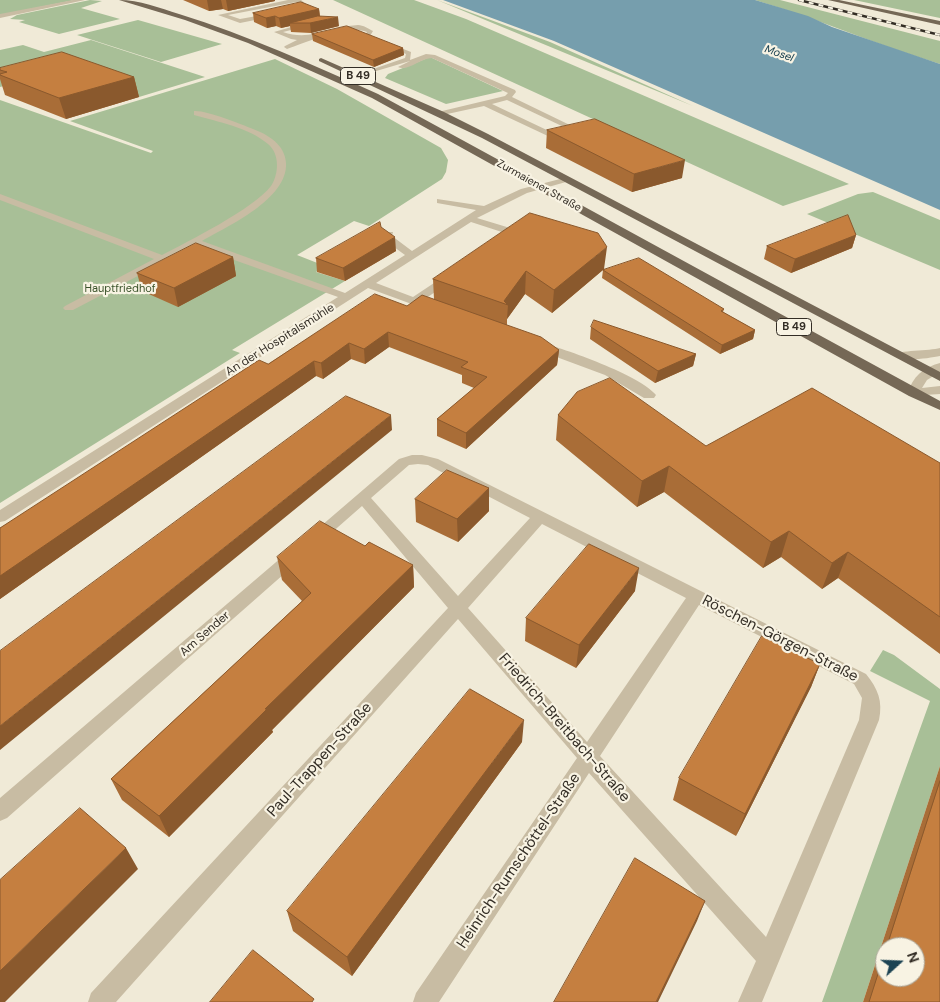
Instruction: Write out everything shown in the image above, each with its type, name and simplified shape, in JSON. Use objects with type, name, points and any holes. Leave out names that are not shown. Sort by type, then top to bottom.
[{"type":"main road","name":"Zurmaiener Straße","points":[[122,0],[180,16],[269,49],[374,96],[914,394],[940,406]]},
{"type":"main road","points":[[137,0],[223,24],[264,38]]},
{"type":"main road","points":[[831,0],[940,23]]},
{"type":"main road","points":[[283,45],[297,50]]},
{"type":"main road","name":"Zurmaiener Straße","points":[[314,58],[441,114],[899,355],[937,372]]},
{"type":"main road","points":[[479,154],[506,147]]},
{"type":"street","points":[[0,16],[82,0]]},
{"type":"street","points":[[297,0],[302,4],[298,10],[240,21],[222,14],[297,0]]},
{"type":"street","points":[[346,20],[370,32],[366,36],[409,53],[408,59],[358,76]]},
{"type":"street","points":[[307,38],[293,38],[277,32],[317,22]]},
{"type":"street","points":[[283,45],[358,27]]},
{"type":"street","points":[[367,80],[426,56],[433,56],[512,92],[508,98]]},
{"type":"street","points":[[441,114],[508,98],[574,128],[550,136],[484,104]]},
{"type":"street","points":[[69,308],[194,242],[271,192],[280,177],[282,167],[278,150],[272,143],[262,136],[197,113]]},
{"type":"street","name":"An der Hospitalsmühle","points":[[0,517],[485,209],[524,191],[568,180]]},
{"type":"street","points":[[0,197],[164,259]]},
{"type":"street","points":[[440,202],[485,209]]},
{"type":"street","points":[[470,219],[516,233],[499,244]]},
{"type":"street","points":[[389,234],[387,237],[411,255]]},
{"type":"street","points":[[194,242],[347,297]]},
{"type":"street","points":[[414,301],[462,269]]},
{"type":"street","points":[[367,284],[442,311]]},
{"type":"street","points":[[527,342],[590,364],[649,395]]},
{"type":"street","points":[[899,355],[926,355],[940,352]]},
{"type":"street","points":[[937,372],[921,377],[916,384],[914,394],[940,390]]},
{"type":"street","name":"Am Sender","points":[[0,811],[362,497],[404,462],[412,459]]},
{"type":"street","name":"Röschen-Görgen-Straße","points":[[412,459],[433,462],[538,518],[848,672],[860,679],[870,691],[873,704],[869,720],[750,1002]]},
{"type":"street","name":"Friedrich-Breitbach-Straße","points":[[362,497],[588,757],[768,957]]},
{"type":"street","name":"Paul-Trappen-Straße","points":[[100,1002],[538,518]]},
{"type":"street","name":"Heinrich-Rumschöttel-Straße","points":[[425,1002],[696,596]]},
{"type":"green space","points":[[0,0],[75,0],[0,15]]},
{"type":"green space","points":[[90,0],[102,1],[81,8],[120,19],[59,34],[19,22],[25,20],[10,19],[17,15]]},
{"type":"green space","points":[[333,0],[414,0],[466,19],[849,184],[783,206]]},
{"type":"green space","points":[[437,0],[550,42],[693,106]]},
{"type":"green space","points":[[755,0],[780,0],[940,41],[940,64],[893,49],[802,15]]},
{"type":"green space","points":[[854,0],[940,0],[940,18]]},
{"type":"green space","points":[[138,20],[222,44],[161,62],[77,35]]},
{"type":"green space","points":[[91,40],[205,77],[139,97],[64,70],[0,87],[0,50],[23,45],[44,52]]},
{"type":"green space","points":[[430,57],[503,91],[446,104],[385,78],[388,74]]},
{"type":"green space","name":"Hauptfriedhof","points":[[275,59],[337,89],[441,148],[448,160],[446,172],[442,179],[369,226],[354,221],[297,255],[325,266],[316,272],[345,281],[232,350],[240,353],[0,503],[0,100],[151,153],[153,151],[70,121]]},
{"type":"green space","points":[[873,192],[940,220],[940,270],[807,214],[858,194]]},
{"type":"green space","points":[[883,650],[894,655],[940,689],[940,766],[884,937],[875,937],[875,965],[863,1002],[822,1002],[930,701],[870,671]]},
{"type":"water","name":"Mosel","points":[[443,0],[755,0],[808,16],[832,27],[940,64],[940,210],[554,41]]},
{"type":"building","points":[[301,2],[319,9],[279,18],[275,16],[266,18],[253,13]]},
{"type":"building","points":[[318,16],[338,17],[310,23],[290,23]]},
{"type":"building","points":[[347,26],[403,48],[373,60],[312,34]]},
{"type":"building","points":[[62,52],[134,77],[59,98],[0,75],[7,72],[0,70],[0,68]]},
{"type":"building","points":[[595,119],[685,160],[634,174],[547,130]]},
{"type":"building","points":[[530,213],[598,233],[607,247],[554,290],[526,271],[504,301],[508,305],[433,279]]},
{"type":"building","points":[[848,215],[856,235],[795,259],[767,246]]},
{"type":"building","points":[[380,222],[381,227],[395,237],[343,268],[316,258]]},
{"type":"building","points":[[196,243],[233,257],[174,288],[137,273]]},
{"type":"building","points":[[639,258],[724,309],[721,311],[755,330],[722,345],[603,270]]},
{"type":"building","points":[[375,294],[407,306],[422,295],[541,337],[559,350],[466,433],[437,419],[487,377],[461,367],[468,362],[388,332],[364,349],[349,343],[321,363],[314,361],[0,576],[0,528],[259,360],[268,364]]},
{"type":"building","points":[[594,320],[696,354],[658,371],[591,327]]},
{"type":"building","points":[[610,378],[706,446],[812,388],[940,463],[940,617],[848,552],[832,563],[789,531],[771,542],[669,466],[642,481],[558,415],[577,392]]},
{"type":"building","points":[[346,396],[391,415],[0,726],[0,651]]},
{"type":"building","points":[[447,470],[489,488],[457,519],[415,499]]},
{"type":"building","points":[[320,521],[365,546],[369,542],[413,565],[265,709],[267,709],[159,816],[111,779],[311,593],[277,557]]},
{"type":"building","points":[[589,544],[639,568],[579,645],[526,618]]},
{"type":"building","points":[[762,636],[820,664],[745,814],[679,778]]},
{"type":"building","points":[[470,689],[524,720],[347,957],[287,911]]},
{"type":"building","points":[[940,781],[940,1002],[869,1002],[875,983],[875,987],[925,987],[925,937],[890,937]]},
{"type":"building","points":[[80,808],[126,848],[0,971],[0,880]]},
{"type":"building","points":[[635,858],[705,901],[656,1002],[554,1002]]},
{"type":"building","points":[[253,950],[314,999],[312,1002],[210,1002]]},
{"type":"railway","points":[[799,0],[940,35]]}]
